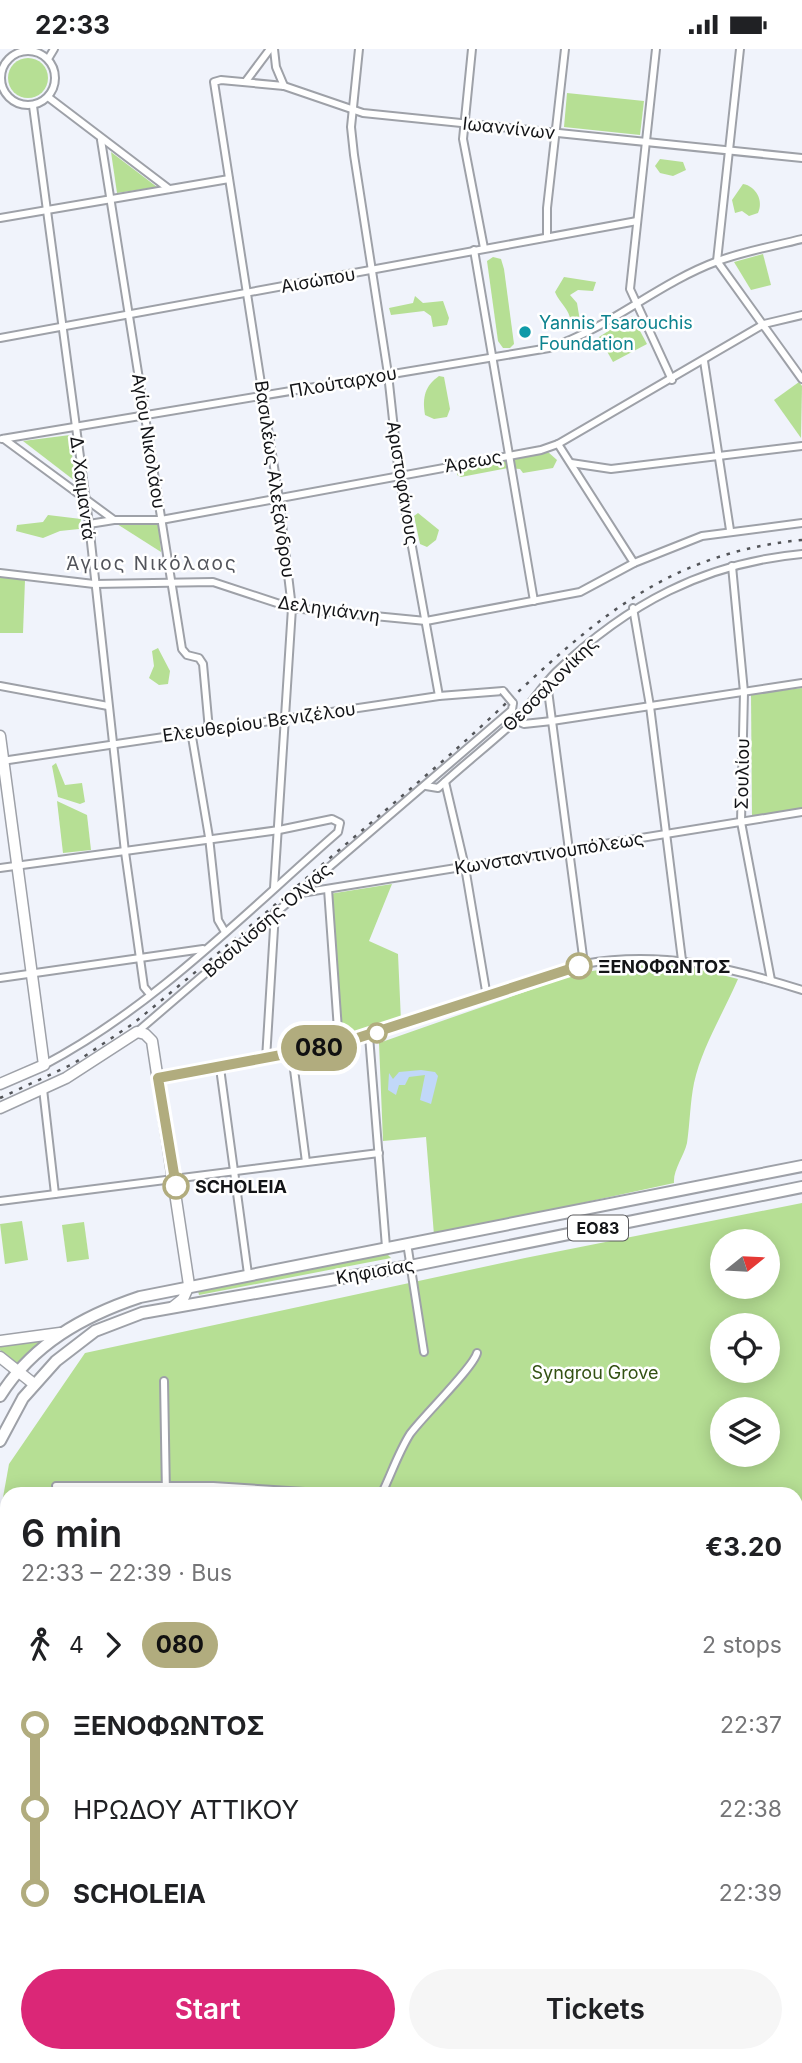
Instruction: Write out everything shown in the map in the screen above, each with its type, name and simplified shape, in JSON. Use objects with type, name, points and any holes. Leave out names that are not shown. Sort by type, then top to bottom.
[{"type":"main road","name":"Κηφισίας","points":[[0,1396],[17,1372],[60,1333],[109,1308],[189,1285],[802,1166]]},
{"type":"main road","name":"Κηφισίας","points":[[0,1441],[10,1418],[34,1384],[95,1331],[142,1313],[410,1266],[802,1187]]},
{"type":"street","points":[[48,59],[54,49]]},
{"type":"street","points":[[246,81],[272,49]]},
{"type":"street","points":[[272,49],[284,86]]},
{"type":"street","name":"Αριστοφάνους","points":[[359,49],[353,111],[354,155],[388,374],[399,475],[439,695]]},
{"type":"street","points":[[472,49],[463,123],[464,155],[484,248]]},
{"type":"street","points":[[547,236],[547,214],[565,49]]},
{"type":"street","points":[[656,49],[630,289],[634,304],[672,380]]},
{"type":"street","points":[[740,49],[717,261],[802,379]]},
{"type":"street","points":[[19,51],[33,51],[48,59],[55,78],[48,97],[33,106],[14,103],[2,93],[0,76],[3,67],[19,51]]},
{"type":"street","name":"Ιωαννίνων","points":[[221,80],[284,86],[353,111],[802,157]]},
{"type":"street","name":"Βασιλέως Αλεξάνδρου","points":[[221,80],[214,82],[213,88],[279,499],[292,608],[274,888]]},
{"type":"street","points":[[48,97],[169,190]]},
{"type":"street","name":"Δ. Χαιμαντά","points":[[33,106],[89,524],[125,852],[139,958],[144,987],[149,993]]},
{"type":"street","name":"Αγίου Νικολάου","points":[[101,140],[182,649],[187,655],[199,658],[203,664],[209,730]]},
{"type":"street","points":[[0,218],[229,179]]},
{"type":"street","name":"Αισώπου","points":[[0,338],[637,221]]},
{"type":"street","name":"Πλούταρχου","points":[[2,439],[75,429],[388,374],[493,360],[549,348],[581,338],[634,304],[717,261],[802,239]]},
{"type":"street","points":[[474,250],[534,601]]},
{"type":"street","name":"Άρεως","points":[[89,524],[114,520],[161,520],[558,444],[764,324],[802,315]]},
{"type":"street","points":[[704,361],[730,530]]},
{"type":"street","points":[[2,439],[84,495],[114,520]]},
{"type":"street","points":[[558,444],[634,563]]},
{"type":"street","points":[[571,463],[611,469],[802,446]]},
{"type":"street","name":"Δεληγιάννη","points":[[0,573],[94,584],[213,582],[292,608],[426,621],[579,592],[634,563],[702,536],[730,530],[802,523]]},
{"type":"street","name":"Θεσσαλονίκης","points":[[426,786],[438,788],[445,782],[515,720],[579,651],[633,608],[704,575],[732,566],[802,554]]},
{"type":"street","name":"Σουλίου","points":[[732,566],[744,692],[741,822],[771,980]]},
{"type":"street","points":[[633,608],[650,706],[682,960]]},
{"type":"street","points":[[547,683],[584,964]]},
{"type":"street","points":[[515,720],[524,723],[552,721],[802,683]]},
{"type":"street","points":[[0,687],[108,706]]},
{"type":"street","name":"Ελευθερίου Βενιζέλου","points":[[2,761],[439,695],[503,691],[513,703]]},
{"type":"street","name":"Βασιλίσσης Όλγας","points":[[0,1108],[43,1090],[93,1062],[136,1032],[295,894],[426,786],[512,710],[513,703]]},
{"type":"street","points":[[191,731],[209,837],[218,920],[225,932]]},
{"type":"street","points":[[0,736],[44,1065]]},
{"type":"street","points":[[445,782],[465,867],[486,997]]},
{"type":"street","name":"Κωνσταντινουπόλεως","points":[[295,894],[802,812]]},
{"type":"street","points":[[0,867],[125,852],[332,820],[340,823],[338,832],[225,932],[115,1021],[44,1065],[0,1084]]},
{"type":"street","points":[[327,889],[339,1044]]},
{"type":"street","points":[[266,1059],[275,912]]},
{"type":"street","points":[[0,978],[205,949]]},
{"type":"street","points":[[158,1078],[339,1044],[584,964],[621,957],[682,960],[771,980],[802,990]]},
{"type":"street","points":[[136,1032],[145,1034],[152,1041],[175,1180],[189,1285],[183,1299],[173,1307]]},
{"type":"street","points":[[369,1036],[386,1247]]},
{"type":"street","points":[[292,1054],[306,1162]]},
{"type":"street","points":[[220,1068],[248,1274]]},
{"type":"street","points":[[43,1090],[55,1194]]},
{"type":"street","points":[[0,1201],[379,1153]]},
{"type":"street","points":[[407,1243],[424,1352]]},
{"type":"street","points":[[0,1341],[60,1333]]},
{"type":"street","points":[[385,1487],[409,1436],[434,1404],[472,1366],[477,1353]]},
{"type":"street","points":[[0,1357],[34,1384]]},
{"type":"street","points":[[164,1381],[166,1487]]},
{"type":"street","points":[[55,1486],[77,1487]]},
{"type":"street","points":[[204,1487],[228,1487]]},
{"type":"green space","points":[[28,58],[42,64],[48,78],[42,92],[28,98],[14,92],[8,78],[14,64]]},
{"type":"green space","points":[[567,93],[644,101],[640,135],[564,127]]},
{"type":"green space","points":[[111,152],[157,187],[117,193]]},
{"type":"green space","points":[[660,159],[683,162],[686,170],[673,176],[660,173],[655,166]]},
{"type":"green space","points":[[743,184],[748,185],[758,195],[758,213],[749,216],[742,211],[735,213],[732,200]]},
{"type":"green space","points":[[763,254],[771,285],[751,290],[734,262]]},
{"type":"green space","points":[[493,257],[501,259],[504,269],[514,344],[510,348],[503,348],[498,341],[487,261]]},
{"type":"green space","points":[[564,277],[596,282],[593,291],[578,290],[570,295],[577,303],[580,321],[576,325],[571,322],[555,292]]},
{"type":"green space","points":[[415,296],[423,303],[443,301],[449,318],[447,325],[433,327],[431,316],[424,311],[391,315],[389,308],[413,303]]},
{"type":"green space","points":[[632,316],[647,344],[613,362],[599,337]]},
{"type":"green space","points":[[439,376],[444,377],[450,409],[447,417],[434,419],[425,415],[424,397],[430,384]]},
{"type":"green space","points":[[799,382],[802,386],[801,438],[774,400]]},
{"type":"green space","points":[[70,435],[75,481],[23,441]]},
{"type":"green space","points":[[548,452],[557,460],[553,468],[523,473],[520,469],[508,468],[461,477],[457,475],[457,471],[469,466]]},
{"type":"green space","points":[[418,513],[439,530],[436,540],[427,547],[420,544],[414,516]]},
{"type":"green space","points":[[48,515],[81,519],[79,529],[60,531],[43,538],[16,531],[17,525],[43,522]]},
{"type":"green space","points":[[117,524],[159,525],[161,552]]},
{"type":"green space","points":[[0,577],[25,580],[23,633],[0,633]]},
{"type":"green space","points":[[158,648],[170,671],[168,684],[159,685],[149,678],[154,666],[152,651]]},
{"type":"green space","points":[[802,688],[802,808],[752,816],[751,694]]},
{"type":"green space","points":[[56,763],[65,785],[82,783],[85,802],[80,804],[58,797],[52,766]]},
{"type":"green space","points":[[57,801],[87,815],[91,850],[63,853]]},
{"type":"green space","points":[[392,884],[369,941],[398,954],[401,1021],[341,1041],[329,894]]},
{"type":"green space","points":[[631,965],[691,967],[738,979],[707,1044],[698,1070],[687,1143],[675,1173],[674,1183],[434,1235],[426,1137],[383,1141],[379,1043],[579,973]]},
{"type":"green space","name":"Syngrou Grove","points":[[802,1203],[802,1487],[5,1487],[9,1464],[85,1353],[525,1258]]},
{"type":"green space","points":[[22,1221],[28,1260],[5,1264],[0,1224]]},
{"type":"green space","points":[[84,1222],[89,1259],[67,1262],[62,1225]]},
{"type":"green space","points":[[386,1253],[391,1258],[199,1295],[198,1291]]},
{"type":"green space","points":[[44,1340],[18,1365],[0,1350],[0,1346]]},
{"type":"water","points":[[399,1072],[435,1072],[438,1076],[431,1104],[420,1100],[425,1075],[409,1077],[405,1085],[399,1085],[396,1095],[388,1090],[389,1073],[393,1079]]},
{"type":"railway","points":[[0,1098],[73,1064],[134,1023],[437,766],[560,653],[601,620],[643,591],[690,568],[742,550],[802,540]]},
{"type":"bus line","name":"080","points":[[176,1186],[158,1078],[339,1044],[579,966]]},
{"type":"place","name":"Yannis Tsarouchis Foundation","points":[[525,332]]},
{"type":"place","name":"ΞΕΝΟΦΩΝΤΟΣ","points":[[579,966]]},
{"type":"place","name":"SCHOLEIA","points":[[176,1186]]},
{"type":"district","name":"Άγιος Νικόλαος","points":[[152,563]]}]
